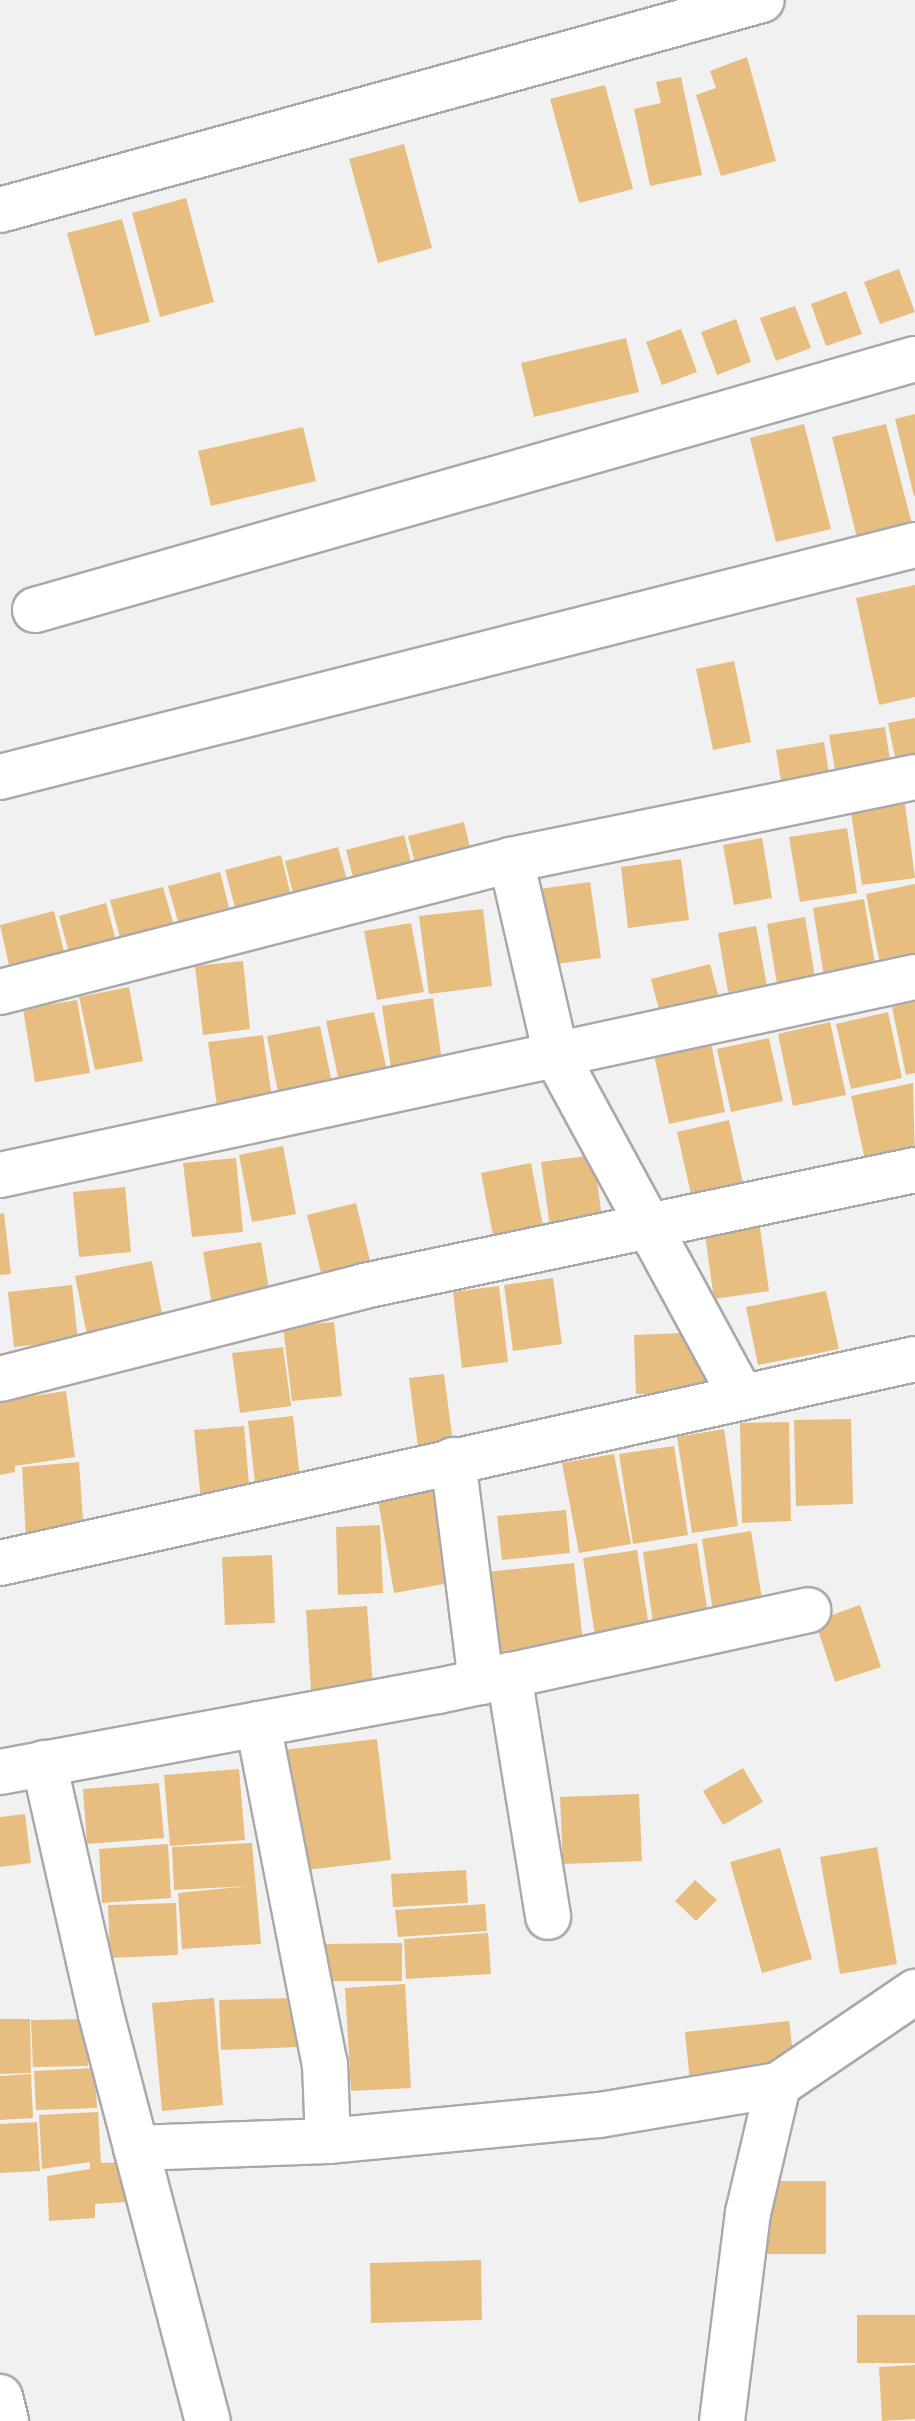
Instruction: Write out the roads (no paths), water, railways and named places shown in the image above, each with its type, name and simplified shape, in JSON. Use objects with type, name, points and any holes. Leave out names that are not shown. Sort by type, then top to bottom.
[{"type":"street","points":[[0,210],[762,0]]},
{"type":"street","points":[[35,610],[915,359]]},
{"type":"street","points":[[0,777],[915,545]]},
{"type":"street","points":[[0,992],[511,860],[915,777]]},
{"type":"street","points":[[511,860],[556,1055],[740,1394]]},
{"type":"street","points":[[0,1175],[915,977]]},
{"type":"street","points":[[0,1379],[364,1286],[915,1170]]},
{"type":"street","points":[[0,1563],[740,1394],[915,1359]]},
{"type":"street","points":[[453,1460],[495,1679],[548,1917]]},
{"type":"street","points":[[0,1772],[495,1679],[808,1610]]},
{"type":"street","points":[[258,1724],[325,2064],[328,2141]]},
{"type":"street","points":[[44,1763],[136,2148],[208,2421]]},
{"type":"street","points":[[136,2148],[328,2141],[600,2115],[778,2085],[915,1992]]},
{"type":"street","points":[[722,2421],[748,2213],[778,2085]]},
{"type":"street","points":[[0,2397],[6,2421]]}]
